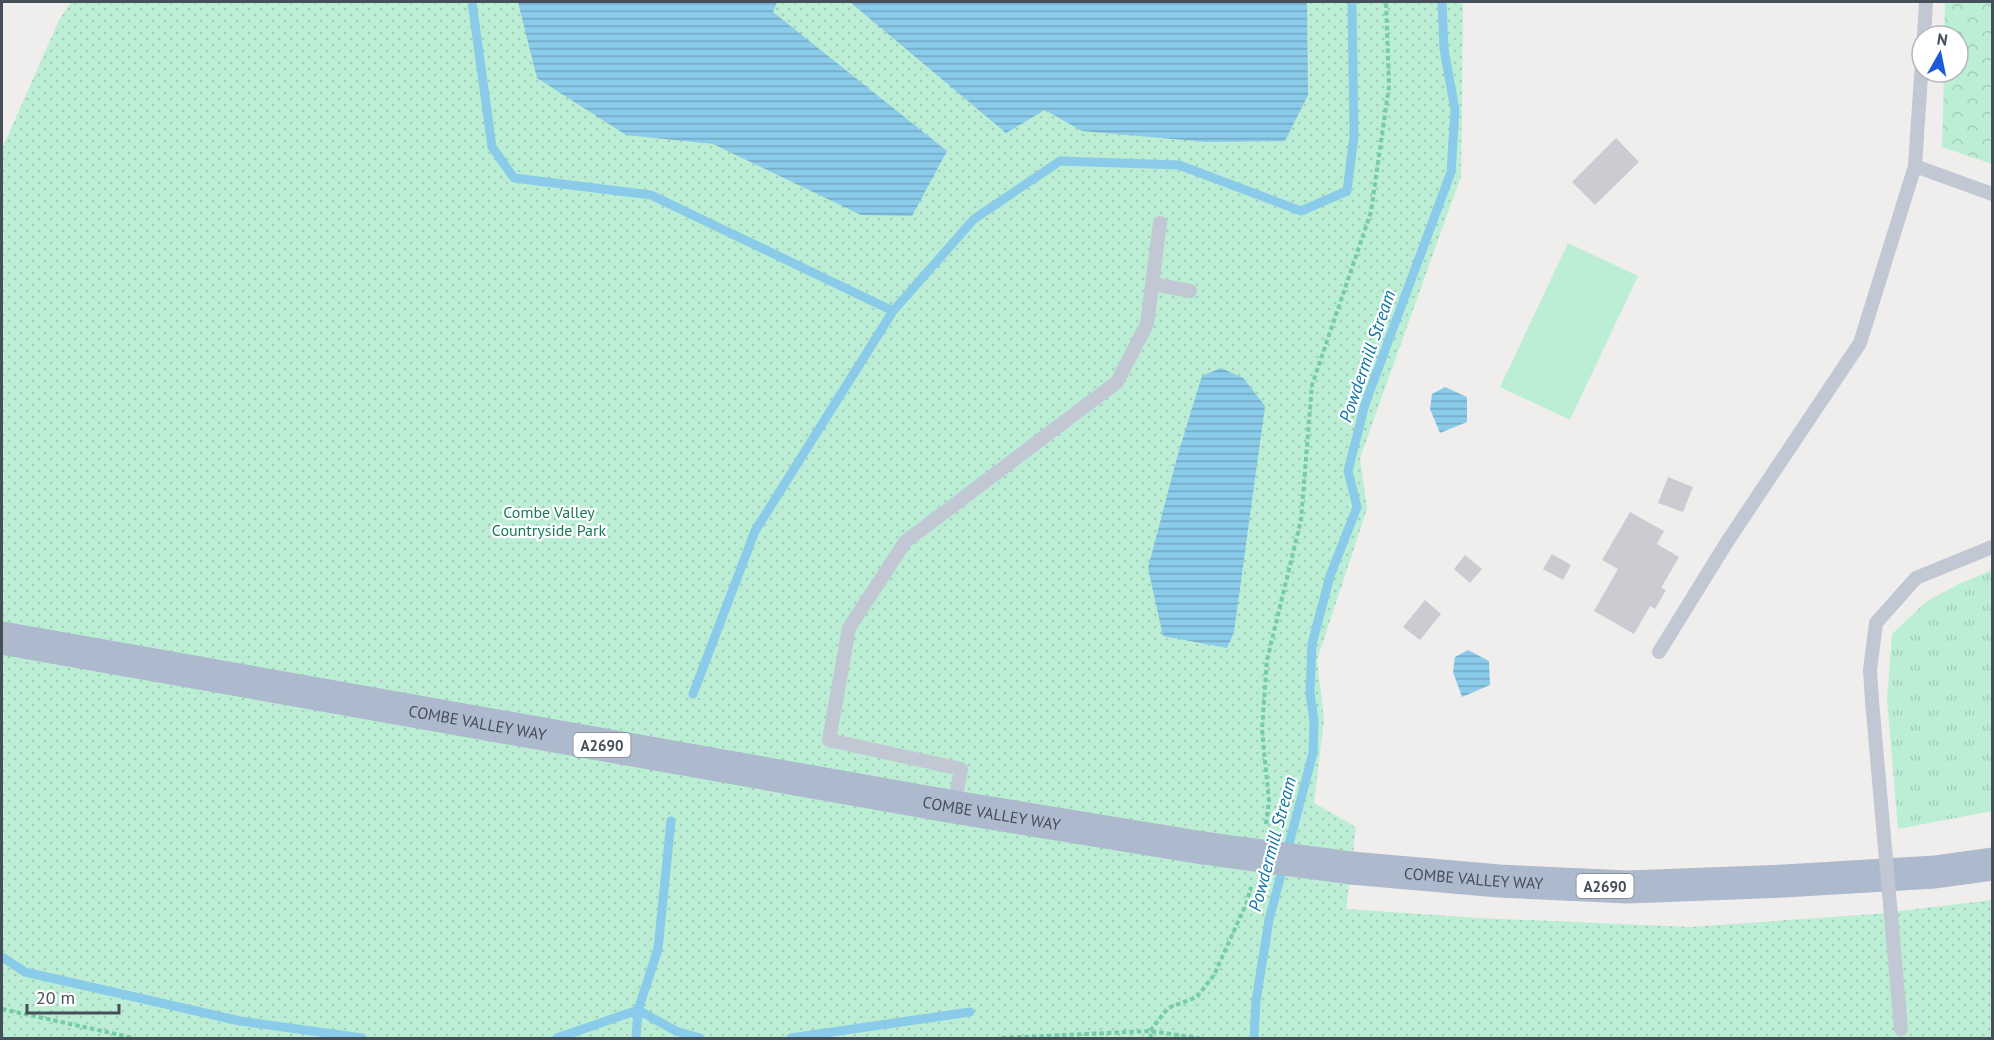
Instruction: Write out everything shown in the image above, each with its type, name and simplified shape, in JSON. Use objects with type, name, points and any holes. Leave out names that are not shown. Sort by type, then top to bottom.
[{"type":"main road","name":"COMBE VALLEY WAY","points":[[2,638],[954,807],[1203,848],[1351,868],[1499,881],[1628,887],[1935,872],[1992,864]]},
{"type":"lane","points":[[1925,24],[1926,2]]},
{"type":"lane","points":[[1659,652],[1727,542],[1860,343],[1915,166],[1920,84]]},
{"type":"lane","points":[[1915,166],[1992,194]]},
{"type":"lane","points":[[954,807],[961,769],[829,741],[849,628],[905,542],[1117,382],[1147,324],[1160,223]]},
{"type":"lane","points":[[1153,284],[1190,291]]},
{"type":"lane","points":[[1902,1034],[1870,670],[1876,623],[1916,578],[1992,547]]},
{"type":"path","points":[[1265,827],[1269,801],[1262,730],[1267,660],[1301,520],[1312,385],[1371,212],[1389,86],[1386,2]]},
{"type":"path","points":[[1151,1038],[1150,1031],[1168,1008],[1197,997],[1214,975],[1247,902],[1252,880]]},
{"type":"path","points":[[2,1009],[134,1038]]},
{"type":"path","points":[[1002,1038],[1150,1031],[1199,1038]]},
{"type":"green space","name":"Combe Valley Countryside Park","points":[[71,2],[1463,2],[1461,176],[1360,458],[1367,509],[1317,660],[1324,720],[1314,803],[1356,827],[1346,909],[1481,918],[1690,927],[1874,914],[1992,900],[1992,1038],[2,1038],[2,149],[59,20]]},
{"type":"green space","points":[[1945,2],[1992,2],[1992,164],[1942,147],[1944,84],[1970,84],[1970,24],[1944,24]]},
{"type":"green space","points":[[1568,243],[1638,276],[1570,420],[1500,387]]},
{"type":"green space","points":[[1992,570],[1992,811],[1898,829],[1887,699],[1892,634],[1927,601]]},
{"type":"water","points":[[518,2],[777,2],[773,12],[947,151],[912,216],[861,215],[713,144],[626,135],[537,78]]},
{"type":"water","points":[[850,2],[1307,2],[1308,95],[1285,141],[1207,142],[1082,131],[1045,110],[1006,133]]},
{"type":"water","points":[[1221,368],[1243,378],[1265,406],[1234,632],[1227,648],[1163,636],[1148,568],[1178,454],[1202,376]]},
{"type":"water","points":[[1445,387],[1467,397],[1467,422],[1440,433],[1430,409],[1432,394]]},
{"type":"water","points":[[1468,650],[1489,661],[1490,685],[1462,697],[1453,672],[1455,657]]},
{"type":"building","points":[[1616,138],[1639,162],[1595,205],[1572,182]]},
{"type":"building","points":[[1668,477],[1693,487],[1683,512],[1658,503]]},
{"type":"building","points":[[1630,512],[1664,531],[1657,544],[1679,557],[1661,588],[1666,590],[1655,609],[1650,606],[1634,634],[1594,611],[1618,569],[1602,560]]},
{"type":"building","points":[[1552,554],[1571,565],[1563,580],[1543,569]]},
{"type":"building","points":[[1465,555],[1482,569],[1470,583],[1454,569]]},
{"type":"building","points":[[1425,600],[1441,614],[1420,640],[1403,627]]},
{"type":"waterway","points":[[472,2],[492,147],[514,178],[651,195],[893,311]]},
{"type":"waterway","points":[[693,694],[755,531],[893,311],[974,219],[1060,161],[1179,165],[1301,211],[1347,191],[1354,136],[1352,2]]},
{"type":"waterway","name":"Powdermill Stream","points":[[1254,1038],[1256,1001],[1269,920],[1313,753],[1314,721],[1310,693],[1312,644],[1330,576],[1357,507],[1348,471],[1365,404],[1451,172],[1455,110],[1444,49],[1442,2]]},
{"type":"waterway","points":[[636,1038],[638,1010],[658,949],[671,821]]},
{"type":"waterway","points":[[2,957],[25,972],[240,1021],[362,1038]]},
{"type":"waterway","points":[[557,1038],[638,1010],[676,1031],[700,1038]]},
{"type":"waterway","points":[[791,1038],[970,1012]]}]
